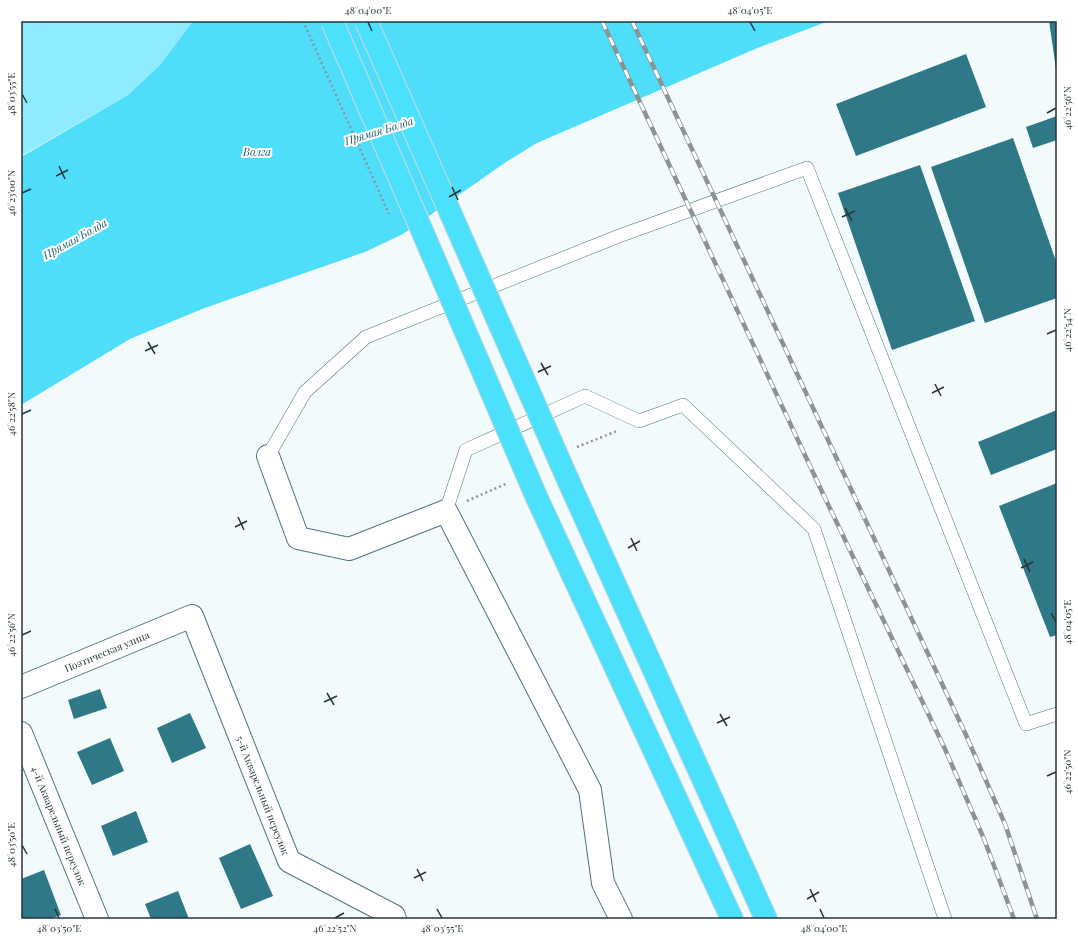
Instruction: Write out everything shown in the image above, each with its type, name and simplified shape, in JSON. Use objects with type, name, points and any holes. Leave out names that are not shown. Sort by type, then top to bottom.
[{"type":"highway","points":[[332,21],[536,496],[732,919]]},
{"type":"highway","points":[[366,21],[568,480],[766,919]]},
{"type":"street","points":[[268,456],[298,538],[349,549],[446,511],[590,790],[603,883],[621,919]]},
{"type":"street","name":"Поэтическая улица","points":[[21,687],[192,616]]},
{"type":"street","name":"5-й Акварельный переулок","points":[[192,616],[289,861],[394,916],[395,919]]},
{"type":"street","name":"4-й Акварельный переулок","points":[[21,733],[98,919]]},
{"type":"lane","points":[[268,456],[305,392],[366,337],[619,236],[807,168],[1026,724],[1057,714]]},
{"type":"lane","points":[[446,511],[466,450],[585,396],[639,421],[683,405],[814,529],[945,919]]},
{"type":"path","points":[[576,447],[639,421]]},
{"type":"path","points":[[446,511],[509,483]]},
{"type":"shaded area","points":[[21,21],[193,21],[160,65],[128,95],[21,156]]},
{"type":"water","name":"Волга","points":[[193,21],[829,21],[755,49],[537,143],[506,162],[403,234],[365,252],[202,309],[130,339],[21,405],[21,157],[128,95],[160,65]]},
{"type":"building","points":[[1049,21],[1057,21],[1057,69],[1056,69]]},
{"type":"building","points":[[966,54],[986,107],[856,156],[836,104]]},
{"type":"building","points":[[1057,116],[1057,140],[1033,148],[1026,127]]},
{"type":"building","points":[[1013,138],[1057,264],[1057,298],[985,323],[931,167]]},
{"type":"building","points":[[920,165],[975,321],[892,350],[838,193]]},
{"type":"building","points":[[1057,410],[1057,449],[991,475],[978,442]]},
{"type":"building","points":[[1057,483],[1057,635],[1050,637],[999,506]]},
{"type":"building","points":[[100,689],[107,708],[74,719],[68,700]]},
{"type":"building","points":[[190,713],[206,748],[172,763],[157,728]]},
{"type":"building","points":[[110,738],[124,771],[92,785],[77,752]]},
{"type":"building","points":[[136,811],[148,842],[113,856],[101,826]]},
{"type":"building","points":[[250,844],[273,896],[241,909],[219,858]]},
{"type":"building","points":[[44,870],[61,915],[50,919],[21,919],[21,879]]},
{"type":"building","points":[[178,891],[189,919],[151,919],[145,904]]},
{"type":"railway","points":[[602,21],[825,498],[945,749],[984,839],[1014,919]]},
{"type":"railway","points":[[632,21],[966,735],[1005,824],[1037,919]]},
{"type":"water label","name":"Прямая Болда","points":[[379,131]]},
{"type":"water label","name":"Прямая Болда","points":[[75,239]]}]
